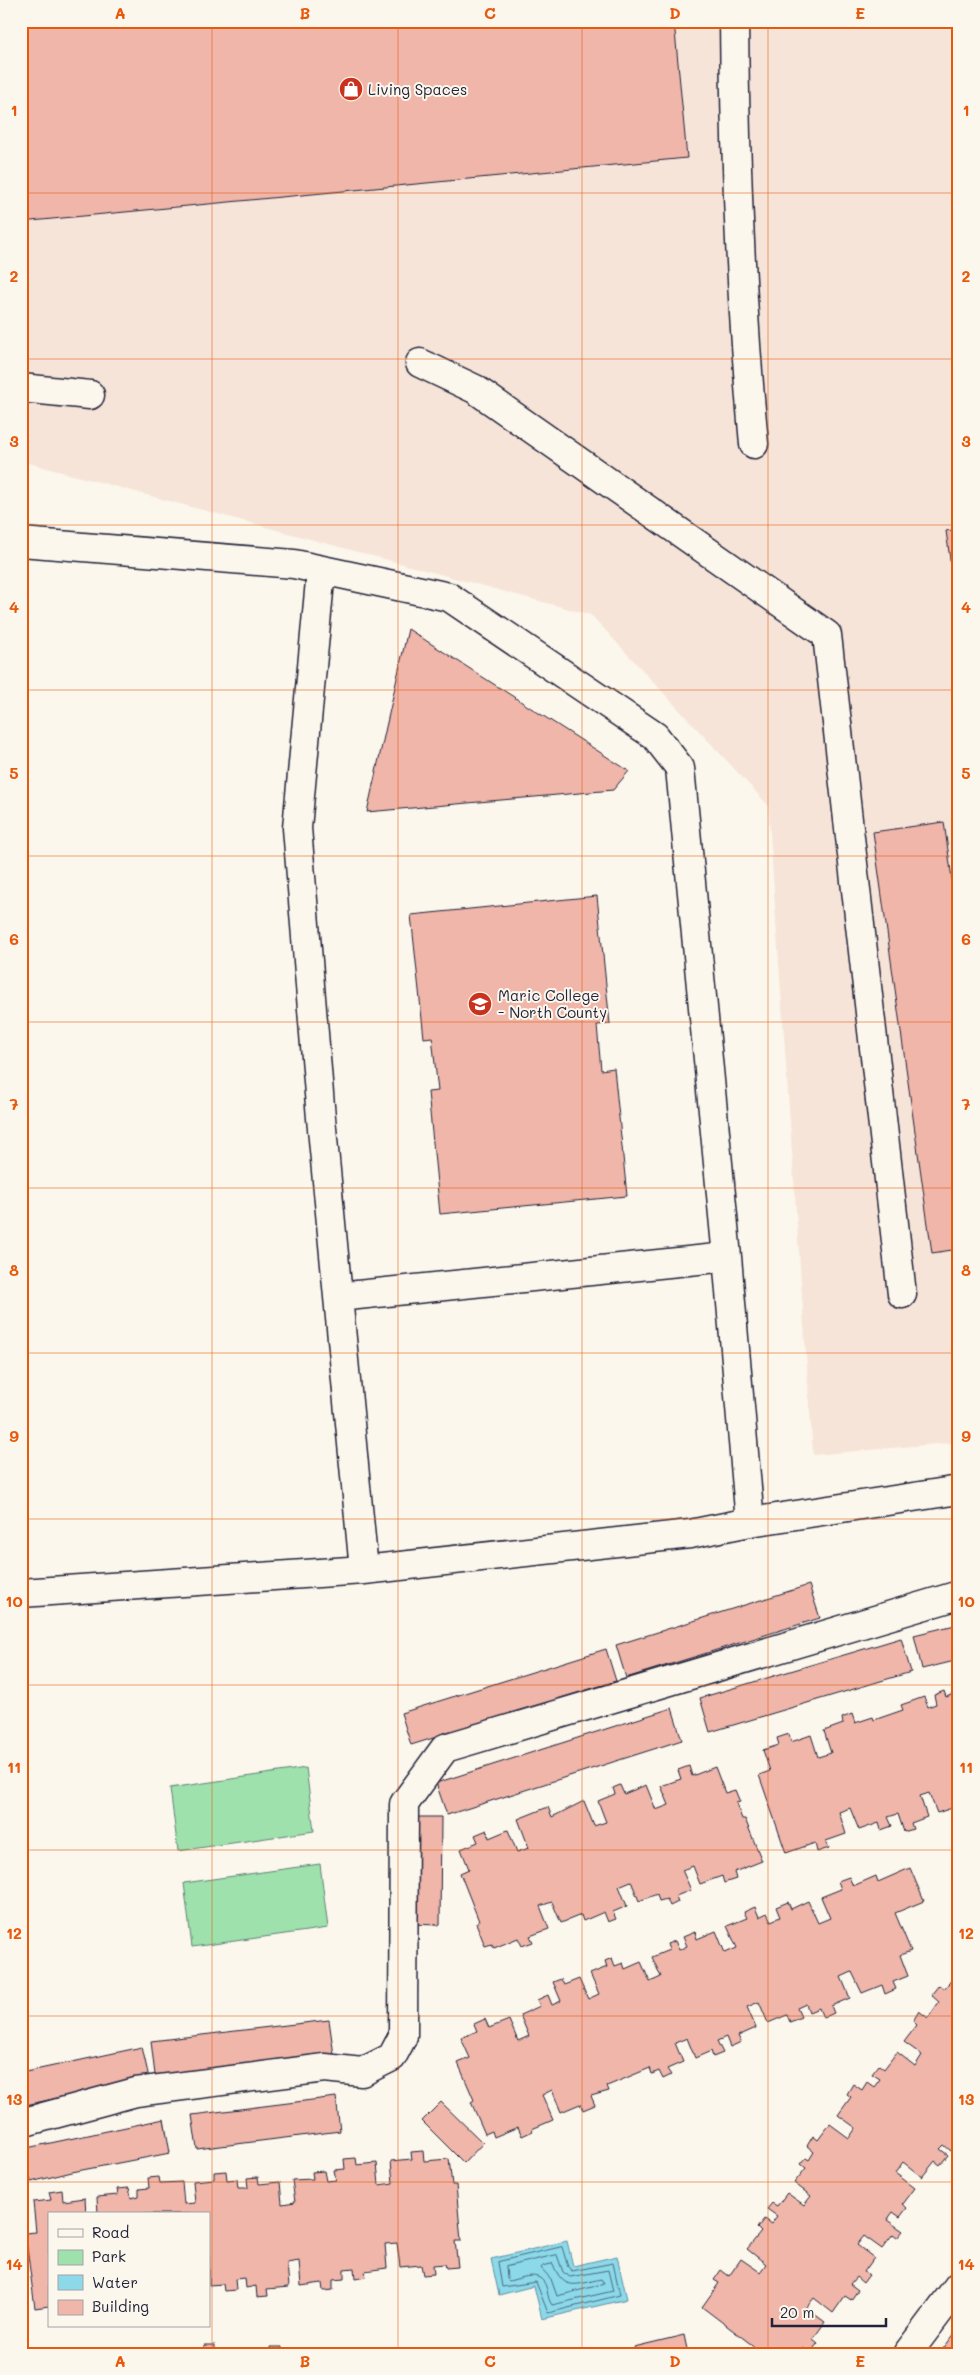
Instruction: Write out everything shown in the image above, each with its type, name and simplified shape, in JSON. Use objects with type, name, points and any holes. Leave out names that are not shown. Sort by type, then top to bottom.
[{"type":"street","points":[[734,21],[735,122],[743,318],[754,444]]},
{"type":"street","points":[[420,363],[475,389],[827,635],[902,1294]]},
{"type":"street","points":[[21,388],[90,395]]},
{"type":"street","points":[[21,542],[294,564],[449,597],[655,736],[680,768],[727,1257],[750,1522]]},
{"type":"street","points":[[320,570],[297,828],[364,1570]]},
{"type":"street","points":[[338,1297],[727,1257]]},
{"type":"street","points":[[21,1593],[364,1570],[690,1534],[750,1522],[959,1490]]},
{"type":"street","points":[[21,2123],[136,2092],[325,2068],[362,2072],[392,2058],[402,2036],[404,1804],[445,1748],[959,1595]]},
{"type":"street","points":[[908,2354],[959,2285]]},
{"type":"shaded area","points":[[21,21],[959,21],[959,1442],[813,1455],[768,805],[591,615],[21,461]]},
{"type":"green space","points":[[306,1768],[314,1831],[178,1851],[170,1788]]},
{"type":"green space","points":[[320,1864],[328,1928],[192,1947],[184,1883]]},
{"type":"water","points":[[567,2241],[573,2266],[617,2256],[627,2299],[542,2319],[534,2286],[499,2295],[491,2259]]},
{"type":"building","name":"Living Spaces","points":[[21,21],[674,21],[687,158],[21,222]]},
{"type":"building","points":[[959,529],[959,623],[946,531]]},
{"type":"building","points":[[408,629],[629,771],[613,790],[367,812]]},
{"type":"building","points":[[944,822],[954,893],[959,892],[959,1249],[932,1253],[873,832]]},
{"type":"building","points":[[597,896],[610,1024],[597,1025],[601,1070],[614,1068],[627,1196],[440,1214],[428,1092],[438,1091],[432,1037],[424,1038],[411,915]]},
{"type":"building","points":[[809,1585],[820,1618],[626,1678],[616,1645]]},
{"type":"building","points":[[959,1624],[959,1660],[922,1669],[914,1635]]},
{"type":"building","points":[[901,1638],[911,1672],[710,1732],[700,1698]]},
{"type":"building","points":[[606,1649],[616,1681],[411,1745],[401,1713]]},
{"type":"building","points":[[944,1691],[946,1697],[959,1692],[959,1813],[957,1814],[955,1807],[937,1813],[929,1793],[920,1796],[927,1817],[911,1823],[913,1829],[904,1832],[898,1814],[888,1817],[892,1826],[881,1830],[879,1823],[859,1830],[850,1808],[839,1812],[846,1834],[826,1841],[829,1848],[817,1852],[815,1843],[786,1853],[759,1775],[770,1771],[763,1750],[779,1745],[777,1738],[789,1734],[791,1742],[811,1735],[818,1757],[831,1753],[824,1731],[843,1724],[842,1718],[852,1714],[855,1723],[873,1717],[874,1720],[903,1710],[901,1705],[924,1697],[928,1707],[936,1704],[934,1695]]},
{"type":"building","points":[[672,1708],[682,1740],[447,1815],[436,1783]]},
{"type":"building","points":[[689,1766],[692,1776],[715,1767],[725,1793],[735,1790],[740,1802],[736,1803],[742,1819],[745,1819],[762,1861],[734,1872],[736,1879],[724,1883],[722,1876],[700,1884],[693,1866],[682,1870],[691,1890],[676,1896],[678,1902],[670,1906],[667,1899],[659,1901],[657,1894],[639,1901],[631,1881],[619,1886],[627,1906],[613,1912],[616,1919],[608,1922],[604,1912],[583,1921],[581,1915],[561,1923],[552,1902],[540,1906],[549,1929],[530,1936],[533,1942],[522,1946],[518,1938],[494,1948],[492,1944],[485,1946],[476,1923],[479,1921],[460,1873],[469,1869],[461,1849],[478,1842],[475,1835],[487,1830],[489,1838],[508,1830],[517,1852],[529,1848],[518,1819],[548,1807],[552,1817],[584,1801],[594,1826],[606,1822],[598,1801],[615,1794],[613,1788],[620,1785],[624,1794],[646,1785],[656,1810],[669,1805],[661,1786],[681,1779],[678,1770]]},
{"type":"building","points":[[407,1817],[441,1817],[440,1925],[406,1924]]},
{"type":"building","points":[[910,1868],[924,1901],[895,1913],[911,1951],[900,1955],[908,1976],[893,1982],[896,1989],[885,1994],[882,1985],[862,1993],[852,1972],[841,1977],[850,1998],[831,2006],[834,2013],[823,2018],[819,2008],[809,2012],[806,2004],[797,2008],[801,2017],[790,2022],[787,2015],[768,2023],[759,2002],[747,2007],[756,2028],[738,2036],[741,2042],[730,2047],[726,2037],[717,2041],[723,2053],[713,2057],[711,2051],[695,2058],[687,2038],[675,2043],[683,2062],[667,2069],[671,2075],[663,2079],[659,2071],[652,2074],[650,2068],[607,2086],[609,2091],[591,2096],[595,2105],[583,2110],[580,2104],[561,2112],[552,2090],[542,2095],[553,2120],[532,2129],[533,2131],[522,2136],[518,2127],[494,2137],[492,2131],[485,2134],[471,2102],[474,2100],[458,2063],[470,2058],[461,2038],[477,2031],[474,2024],[485,2019],[489,2028],[509,2020],[518,2041],[529,2036],[520,2015],[540,2006],[537,2000],[548,1995],[552,2005],[561,2001],[553,1982],[561,1979],[564,1985],[579,1979],[588,1999],[599,1994],[590,1974],[607,1967],[605,1961],[612,1958],[615,1966],[623,1963],[625,1969],[641,1962],[650,1982],[661,1977],[652,1957],[669,1950],[667,1944],[675,1941],[679,1950],[687,1946],[683,1937],[695,1932],[697,1939],[716,1931],[725,1953],[737,1948],[727,1926],[747,1918],[744,1912],[755,1907],[759,1917],[767,1913],[771,1921],[780,1917],[776,1907],[788,1902],[791,1909],[808,1901],[818,1923],[830,1918],[821,1897],[841,1889],[838,1881],[849,1877],[853,1886],[876,1876],[878,1882]]},
{"type":"building","points":[[957,1973],[959,1974],[959,2140],[951,2151],[944,2145],[940,2149],[948,2155],[940,2165],[935,2161],[922,2177],[903,2162],[895,2173],[915,2188],[903,2204],[907,2208],[900,2217],[893,2212],[887,2220],[903,2231],[897,2238],[893,2235],[882,2249],[864,2236],[857,2245],[874,2258],[864,2272],[869,2275],[863,2283],[856,2277],[850,2284],[858,2290],[851,2300],[845,2296],[833,2313],[814,2298],[806,2308],[825,2322],[813,2339],[818,2343],[810,2353],[802,2348],[797,2354],[770,2354],[766,2351],[764,2354],[702,2307],[719,2283],[714,2280],[721,2270],[729,2276],[741,2259],[760,2272],[766,2264],[747,2249],[761,2232],[757,2228],[764,2219],[771,2224],[777,2216],[767,2209],[772,2203],[777,2206],[787,2193],[804,2205],[811,2196],[794,2183],[806,2168],[801,2164],[806,2158],[809,2160],[814,2152],[807,2146],[813,2136],[818,2140],[830,2124],[849,2138],[856,2128],[838,2115],[851,2097],[847,2094],[853,2084],[862,2090],[867,2082],[874,2087],[880,2079],[872,2074],[879,2065],[884,2069],[897,2052],[915,2066],[922,2055],[904,2042],[917,2025],[913,2021],[919,2011],[928,2018],[939,2002],[931,1995],[939,1985],[944,1989]]},
{"type":"building","points":[[329,2020],[334,2055],[155,2075],[151,2041]]},
{"type":"building","points":[[142,2047],[149,2078],[21,2106],[21,2073]]},
{"type":"building","points":[[336,2097],[340,2131],[197,2149],[192,2115]]},
{"type":"building","points":[[441,2102],[483,2143],[464,2163],[422,2121]]},
{"type":"building","points":[[164,2119],[170,2153],[31,2182],[22,2149]]},
{"type":"building","points":[[423,2151],[424,2161],[449,2159],[452,2185],[456,2185],[461,2241],[455,2241],[458,2267],[446,2268],[445,2264],[433,2265],[434,2274],[423,2275],[421,2265],[400,2267],[397,2243],[385,2244],[387,2268],[365,2271],[366,2277],[355,2279],[354,2268],[344,2269],[344,2279],[333,2280],[333,2290],[323,2291],[322,2283],[301,2286],[299,2261],[287,2263],[289,2287],[267,2289],[268,2296],[257,2297],[256,2286],[246,2288],[245,2278],[235,2279],[236,2290],[224,2291],[223,2284],[210,2285],[210,2212],[98,2212],[97,2197],[118,2195],[117,2189],[129,2188],[131,2198],[139,2196],[139,2189],[149,2188],[148,2178],[159,2177],[160,2183],[182,2182],[184,2204],[195,2203],[193,2181],[214,2179],[214,2172],[226,2171],[227,2180],[237,2179],[238,2188],[248,2188],[247,2178],[258,2177],[259,2184],[280,2182],[282,2204],[295,2202],[292,2180],[313,2179],[312,2172],[324,2171],[326,2181],[336,2180],[334,2170],[345,2169],[344,2159],[356,2158],[357,2165],[377,2163],[379,2185],[393,2183],[391,2161],[412,2159],[411,2152]]},
{"type":"building","points":[[62,2190],[63,2201],[85,2198],[86,2212],[48,2212],[48,2306],[35,2308],[25,2233],[36,2232],[33,2202],[51,2200],[49,2192]]},
{"type":"building","points":[[959,2328],[959,2354],[939,2354]]},
{"type":"building","points":[[684,2335],[688,2354],[636,2354],[634,2347]]},
{"type":"building","points":[[204,2345],[215,2345],[215,2353],[236,2354],[203,2354]]},
{"type":"building","points":[[270,2347],[282,2347],[282,2354],[248,2354],[270,2353]]},
{"type":"building","points":[[104,2348],[116,2348],[116,2354],[104,2354]]},
{"type":"place","name":"Living Spaces","points":[[351,89]]},
{"type":"place","name":"Maric College - North County","points":[[480,1004]]}]
